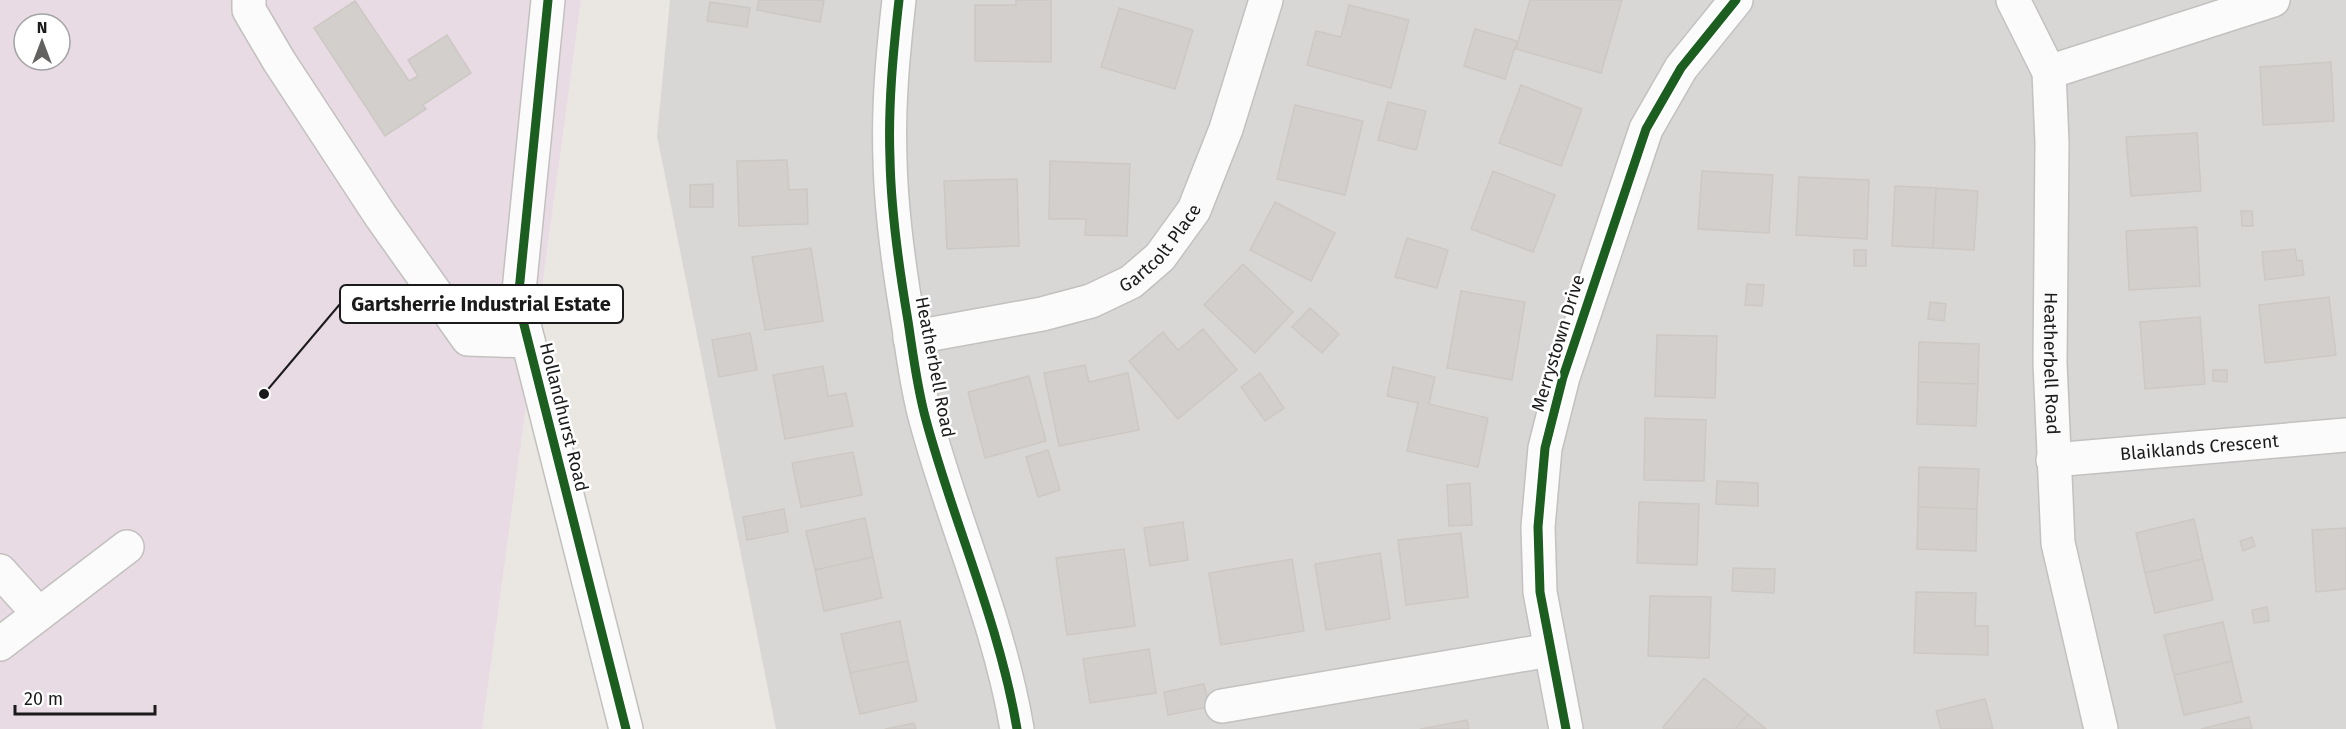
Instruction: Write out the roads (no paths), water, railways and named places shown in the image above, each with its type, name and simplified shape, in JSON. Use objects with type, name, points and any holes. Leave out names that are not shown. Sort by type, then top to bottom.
[{"type":"street","points":[[249,0],[249,10],[279,61],[380,215],[468,339],[528,341]]},
{"type":"street","name":"Hollandhurst Road","points":[[548,0],[518,302],[626,729]]},
{"type":"street","name":"Heatherbell Road","points":[[899,0],[891,70],[890,160],[898,261],[910,338],[925,417],[948,499],[979,580],[1010,685],[1017,729]]},
{"type":"street","name":"Gartcolt Place","points":[[910,338],[1042,314],[1091,301],[1131,282],[1160,256],[1194,210],[1226,129],[1266,0]]},
{"type":"street","name":"Merrystown Drive","points":[[1566,729],[1540,592],[1538,527],[1545,448],[1563,377],[1646,129],[1681,68],[1736,0]]},
{"type":"street","name":"Heatherbell Road","points":[[2013,0],[2049,72],[2052,143],[2050,363],[2058,543],[2101,729]]},
{"type":"street","points":[[2049,72],[2273,0]]},
{"type":"street","name":"Blaiklands Crescent","points":[[2053,460],[2346,435]]},
{"type":"street","points":[[0,644],[127,547]]},
{"type":"street","points":[[0,571],[39,614]]},
{"type":"street","points":[[1222,706],[1550,650]]},
{"type":"place","name":"Gartsherrie Industrial Estate","points":[[264,394]]}]
